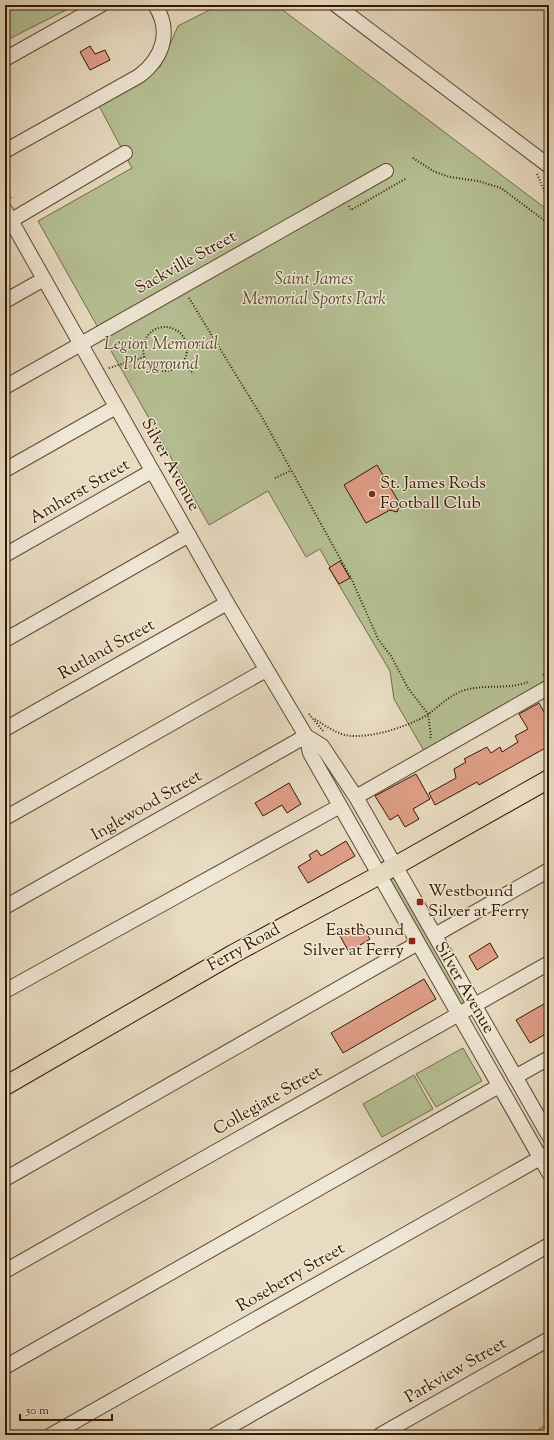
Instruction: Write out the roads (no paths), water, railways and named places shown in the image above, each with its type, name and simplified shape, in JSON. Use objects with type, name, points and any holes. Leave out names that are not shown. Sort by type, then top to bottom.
[{"type":"main road","name":"Ferry Road","points":[[5,1086],[233,954],[396,866],[549,780]]},
{"type":"street","points":[[5,59],[101,5]]},
{"type":"street","points":[[5,151],[139,76],[152,65],[160,52],[164,36],[161,17],[155,5]]},
{"type":"street","points":[[336,5],[549,166]]},
{"type":"street","points":[[7,218],[125,153]]},
{"type":"street","name":"Sackville Street","points":[[5,387],[386,171]]},
{"type":"street","name":"Silver Avenue","points":[[7,218],[44,279],[227,603],[306,736],[310,752],[499,1086],[545,1155],[549,1173]]},
{"type":"street","points":[[5,301],[44,279]]},
{"type":"street","points":[[5,470],[116,407]]},
{"type":"street","name":"Amherst Street","points":[[5,555],[152,472]]},
{"type":"street","points":[[5,640],[189,536]]},
{"type":"street","name":"Rutland Street","points":[[5,729],[227,603]]},
{"type":"street","points":[[5,818],[266,670]]},
{"type":"street","points":[[356,798],[549,687]]},
{"type":"street","name":"Silver Avenue","points":[[306,736],[322,746],[356,798],[549,1136]]},
{"type":"street","name":"Inglewood Street","points":[[5,907],[306,736]]},
{"type":"street","points":[[5,991],[340,806]]},
{"type":"street","points":[[435,935],[549,870]]},
{"type":"street","points":[[5,1179],[418,943]]},
{"type":"street","name":"Collegiate Street","points":[[5,1271],[549,963]]},
{"type":"street","points":[[515,1077],[549,1058]]},
{"type":"street","points":[[5,1367],[499,1086]]},
{"type":"street","name":"Roseberry Street","points":[[50,1435],[545,1155]]},
{"type":"street","points":[[215,1435],[549,1245]]},
{"type":"street","name":"Parkview Street","points":[[380,1435],[549,1339]]},
{"type":"street","points":[[544,1435],[549,1432]]},
{"type":"place","name":"St. James Rods Football Club","points":[[372,494]]},
{"type":"place","name":"Westbound Silver at Ferry","points":[[420,902]]},
{"type":"place","name":"Eastbound Silver at Ferry","points":[[412,941]]},
{"type":"park label","name":"Saint James Memorial Sports Park","points":[[314,290]]},
{"type":"park label","name":"Legion Memorial Playground","points":[[161,355]]}]
